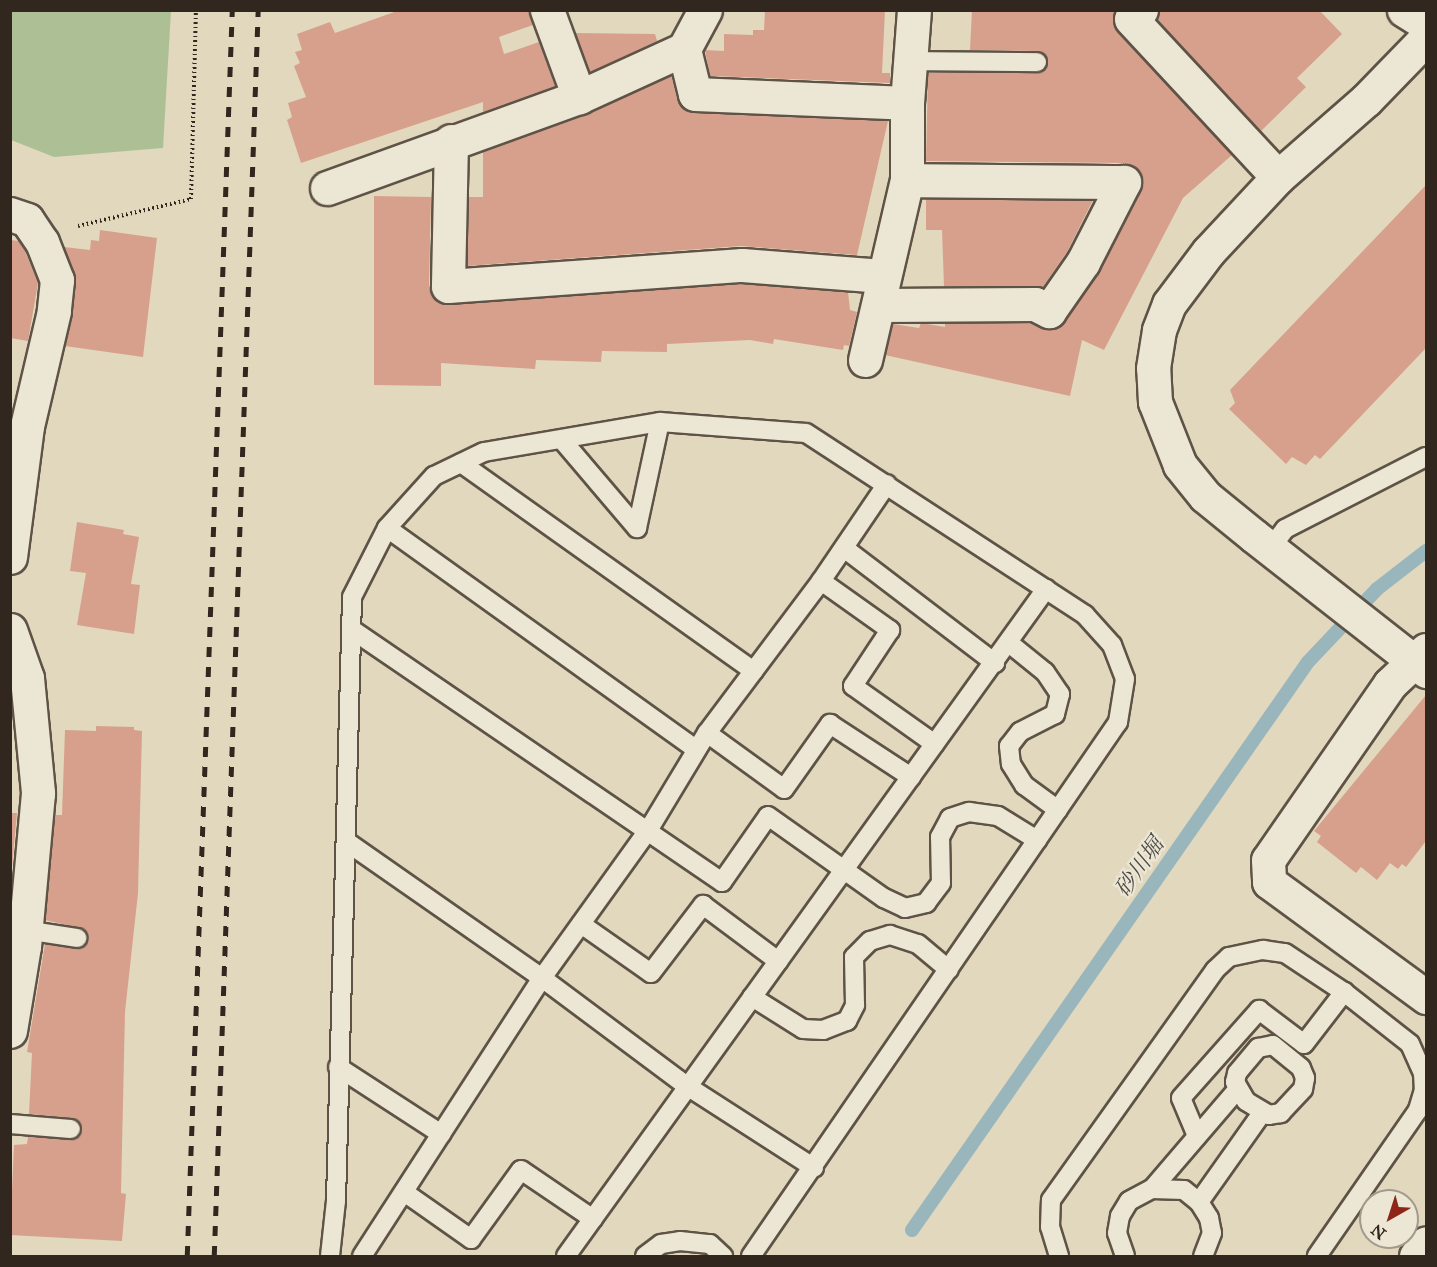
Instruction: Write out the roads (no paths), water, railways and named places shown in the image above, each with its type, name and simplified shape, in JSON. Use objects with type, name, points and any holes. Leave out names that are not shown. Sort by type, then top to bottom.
[{"type":"street","points":[[547,10],[579,97]]},
{"type":"street","points":[[865,360],[907,180],[907,103],[914,10]]},
{"type":"street","points":[[1141,10],[1131,19],[1278,177]]},
{"type":"street","points":[[1404,10],[1426,24]]},
{"type":"street","points":[[327,188],[451,141],[579,97],[693,25]]},
{"type":"street","points":[[693,25],[695,94],[907,103]]},
{"type":"street","points":[[1426,38],[1366,100],[1278,177],[1185,279],[1159,330],[1153,368],[1155,402],[1180,465],[1205,496],[1306,576],[1414,655],[1390,684],[1268,860],[1269,882],[1426,997]]},
{"type":"street","points":[[451,141],[448,286],[742,266],[882,290],[1035,304],[1049,310],[1083,262],[1124,182],[907,180]]},
{"type":"street","points":[[10,214],[27,220],[42,242],[57,280],[54,311],[27,426],[10,557]]},
{"type":"street","points":[[10,630],[27,678],[20,940],[10,1031]]},
{"type":"street","points":[[1416,1257],[1426,1243]]},
{"type":"lane","points":[[910,61],[1037,62]]},
{"type":"lane","points":[[562,440],[638,528],[660,422]]},
{"type":"lane","points":[[330,1257],[336,1201],[352,597],[387,528],[434,476],[484,452],[660,422],[806,433],[887,483],[1085,615],[1112,645],[1125,679],[1118,722],[751,1257]]},
{"type":"lane","points":[[1262,542],[1426,457]]},
{"type":"lane","points":[[461,463],[754,671]]},
{"type":"lane","points":[[362,1257],[542,978],[649,830],[696,749],[821,581],[887,483]]},
{"type":"lane","points":[[387,528],[696,749]]},
{"type":"lane","points":[[844,548],[995,663]]},
{"type":"lane","points":[[821,581],[890,630],[853,686],[935,744]]},
{"type":"lane","points":[[566,1257],[1046,589]]},
{"type":"lane","points":[[351,628],[722,882],[768,816],[845,868],[884,898],[905,908],[926,903],[941,883],[940,837],[950,818],[969,812],[998,816],[1037,840]]},
{"type":"lane","points":[[1009,643],[1045,672],[1060,694],[1055,714],[1020,732],[1009,746],[1011,764],[1024,785],[1058,810]]},
{"type":"lane","points":[[707,733],[784,789],[830,723],[911,777]]},
{"type":"lane","points":[[347,842],[542,978],[687,1086],[814,1168]]},
{"type":"lane","points":[[581,924],[651,973],[703,904],[778,961]]},
{"type":"lane","points":[[752,997],[803,1029],[823,1030],[848,1021],[855,1005],[854,957],[870,941],[890,935],[918,944],[949,970]]},
{"type":"lane","points":[[20,940],[77,938]]},
{"type":"lane","points":[[1059,1257],[1050,1227],[1051,1200],[1215,970],[1229,957],[1263,950],[1285,953],[1344,992],[1410,1044],[1419,1059],[1424,1090],[1418,1110],[1317,1257]]},
{"type":"lane","points":[[1197,1136],[1181,1098],[1259,1010],[1304,1044],[1344,992]]},
{"type":"lane","points":[[1125,1257],[1117,1233],[1120,1216],[1129,1201],[1152,1189],[1237,1090],[1237,1073],[1258,1048],[1279,1048],[1301,1068],[1305,1078],[1303,1089],[1281,1113],[1262,1113],[1237,1090]]},
{"type":"lane","points":[[338,1067],[441,1134]]},
{"type":"lane","points":[[1198,1202],[1262,1113]]},
{"type":"lane","points":[[10,1124],[72,1130]]},
{"type":"lane","points":[[404,1192],[471,1239],[521,1170],[593,1219]]},
{"type":"lane","points":[[1152,1189],[1184,1190],[1198,1202],[1209,1218],[1212,1233],[1203,1257]]},
{"type":"lane","points":[[645,1257],[661,1244],[680,1241],[710,1244],[723,1257]]},
{"type":"waterway","name":"砂川堀","points":[[912,1230],[1308,662],[1377,589],[1426,551]]},
{"type":"railway","points":[[187,1256],[232,10]]},
{"type":"railway","points":[[214,1256],[258,10]]}]
